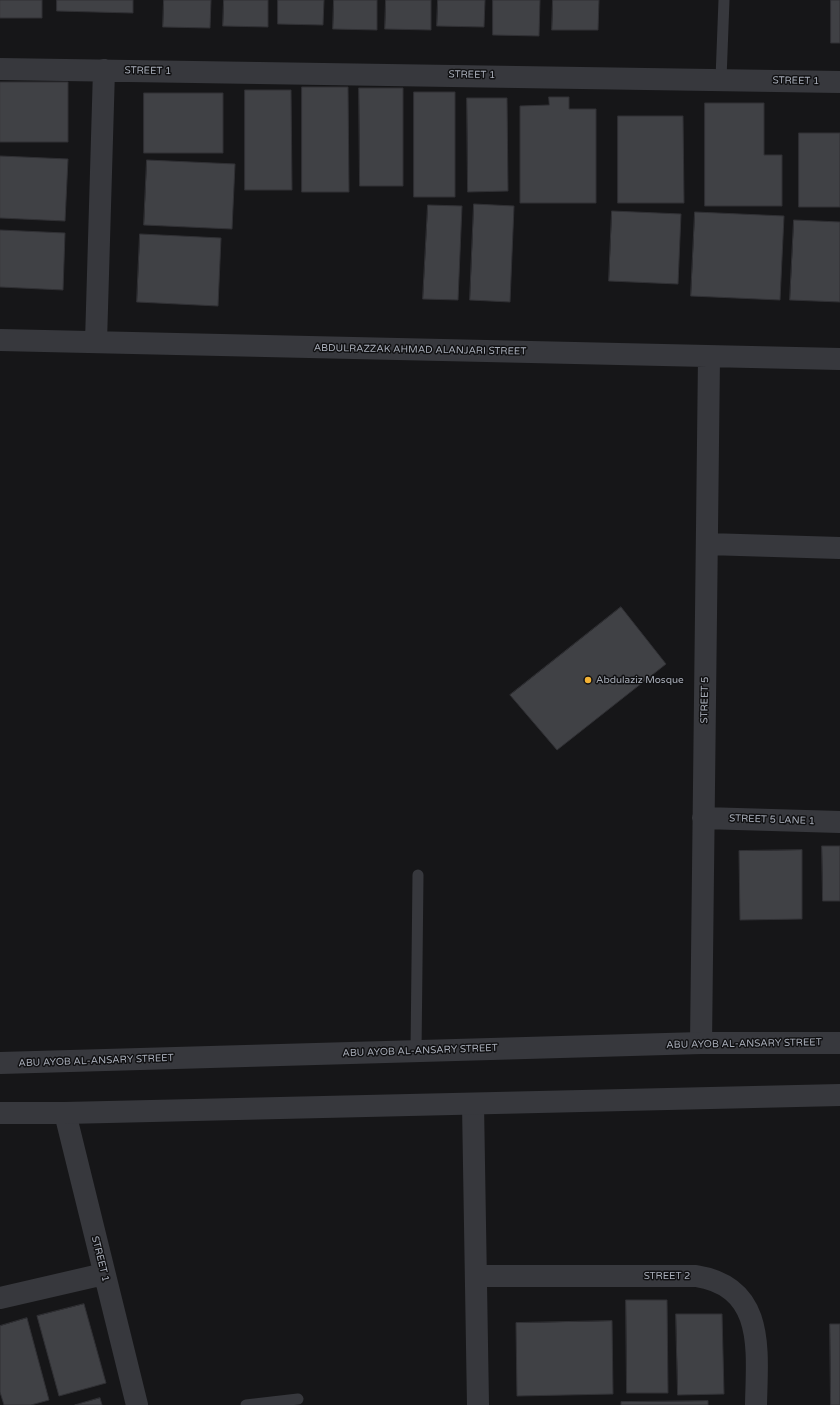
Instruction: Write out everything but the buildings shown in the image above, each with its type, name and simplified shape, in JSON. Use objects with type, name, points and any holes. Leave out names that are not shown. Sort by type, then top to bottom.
[{"type":"street","name":"STREET 1","points":[[0,69],[840,82]]},
{"type":"street","points":[[96,342],[104,70]]},
{"type":"street","name":"ABDULRAZZAK AHMAD ALANJARI STREET","points":[[0,340],[709,357],[840,358]]},
{"type":"street","name":"STREET 5","points":[[701,1043],[709,357]]},
{"type":"street","points":[[707,544],[840,548]]},
{"type":"street","name":"STREET 5 LANE 1","points":[[704,818],[840,822]]},
{"type":"street","name":"ABU AYOB AL-ANSARY STREET","points":[[0,1063],[701,1043],[840,1043]]},
{"type":"street","points":[[0,1113],[65,1113],[840,1095]]},
{"type":"street","points":[[473,1104],[478,1405]]},
{"type":"street","name":"STREET 1","points":[[65,1113],[136,1405]]},
{"type":"street","points":[[0,1298],[104,1274]]},
{"type":"street","name":"STREET 2","points":[[476,1276],[696,1276],[720,1282],[736,1293],[749,1314],[753,1324],[757,1345],[756,1405]]},
{"type":"lane","points":[[721,79],[724,0]]},
{"type":"lane","points":[[416,1052],[418,875]]},
{"type":"lane","points":[[246,1405],[298,1399]]},
{"type":"place","name":"Abdulaziz Mosque","points":[[588,680]]}]
